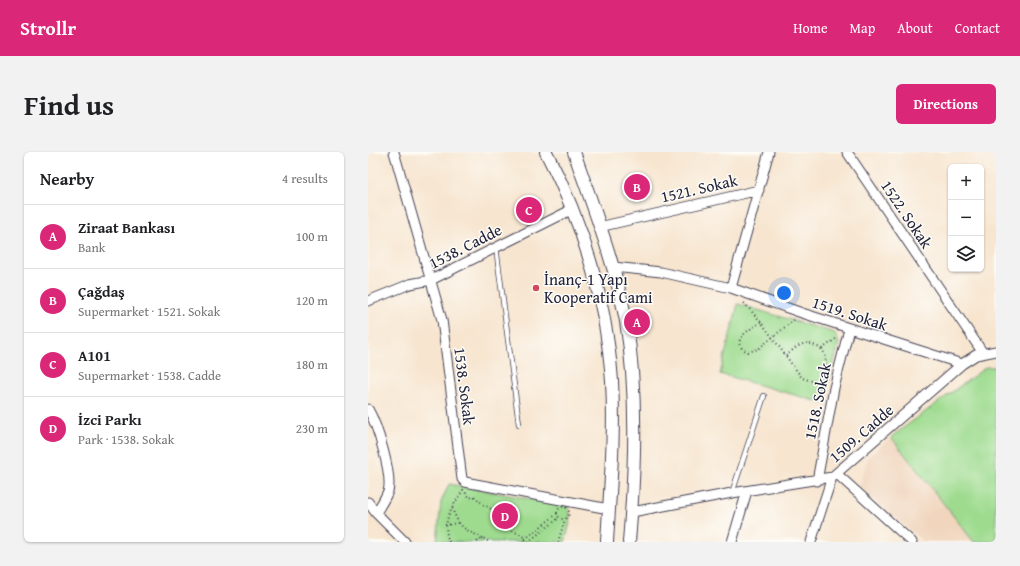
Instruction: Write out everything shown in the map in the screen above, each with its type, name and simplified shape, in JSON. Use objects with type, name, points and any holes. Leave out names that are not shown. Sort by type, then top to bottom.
[{"type":"main road","points":[[546,152],[573,209],[591,261],[603,315],[612,381],[612,454],[607,542]]},
{"type":"main road","points":[[574,152],[613,267],[626,321],[634,391],[632,512],[629,542]]},
{"type":"street","name":"1538. Sokak","points":[[394,152],[442,320],[462,479],[465,482],[609,509]]},
{"type":"street","points":[[731,288],[769,152]]},
{"type":"street","name":"1522. Sokak","points":[[847,152],[983,353]]},
{"type":"street","name":"1521. Sokak","points":[[599,227],[759,190]]},
{"type":"street","name":"1538. Cadde","points":[[368,301],[410,284],[431,280],[573,209]]},
{"type":"street","name":"1519. Sokak","points":[[613,267],[661,272],[731,288],[849,329],[962,364]]},
{"type":"street","name":"1518. Sokak","points":[[817,481],[834,388],[849,329]]},
{"type":"street","name":"1509. Cadde","points":[[632,512],[732,493],[817,481],[835,475],[962,364],[976,355],[996,351]]},
{"type":"street","points":[[368,410],[373,418],[388,466],[389,490],[376,513]]},
{"type":"street","points":[[811,542],[835,475],[912,542]]},
{"type":"street","points":[[732,542],[747,491]]},
{"type":"street","points":[[368,502],[376,513],[405,542]]},
{"type":"lane","points":[[496,247],[519,424]]},
{"type":"lane","points":[[732,493],[764,396]]},
{"type":"path","points":[[731,288],[773,337],[802,378],[834,388]]},
{"type":"path","points":[[761,322],[742,336],[740,340],[742,346],[748,352],[758,349],[802,313]]},
{"type":"path","points":[[822,349],[849,329]]},
{"type":"path","points":[[786,356],[800,345],[806,343],[822,349],[826,356],[826,364],[816,383]]},
{"type":"path","points":[[449,542],[445,525],[452,508],[463,490],[470,498],[474,496],[485,506],[489,506],[510,530],[522,535],[528,542],[559,518],[565,519]]},
{"type":"path","points":[[525,539],[557,514],[557,510],[560,507],[566,507],[569,514],[565,519],[558,542]]},
{"type":"path","points":[[452,508],[458,523],[466,530],[489,542]]},
{"type":"path","points":[[557,514],[559,518]]},
{"type":"path","points":[[445,525],[458,523]]},
{"type":"path","points":[[477,542],[483,538]]},
{"type":"shaded area","points":[[891,437],[974,542],[924,542],[859,487],[868,458]]},
{"type":"green space","points":[[738,304],[835,333],[839,343],[823,403],[720,374]]},
{"type":"green space","points":[[986,367],[996,367],[996,542],[974,542],[891,437]]},
{"type":"green space","points":[[449,484],[568,506],[570,520],[565,542],[437,542],[441,502]]},
{"type":"place","name":"Çağdaş","points":[[637,187]]},
{"type":"place","name":"A101","points":[[529,210]]},
{"type":"place","name":"İnanç-1 Yapı Kooperatif Cami","points":[[536,288]]},
{"type":"place","name":"Ziraat Bankası","points":[[637,322]]},
{"type":"place","name":"İzci Parkı","points":[[505,516]]}]
